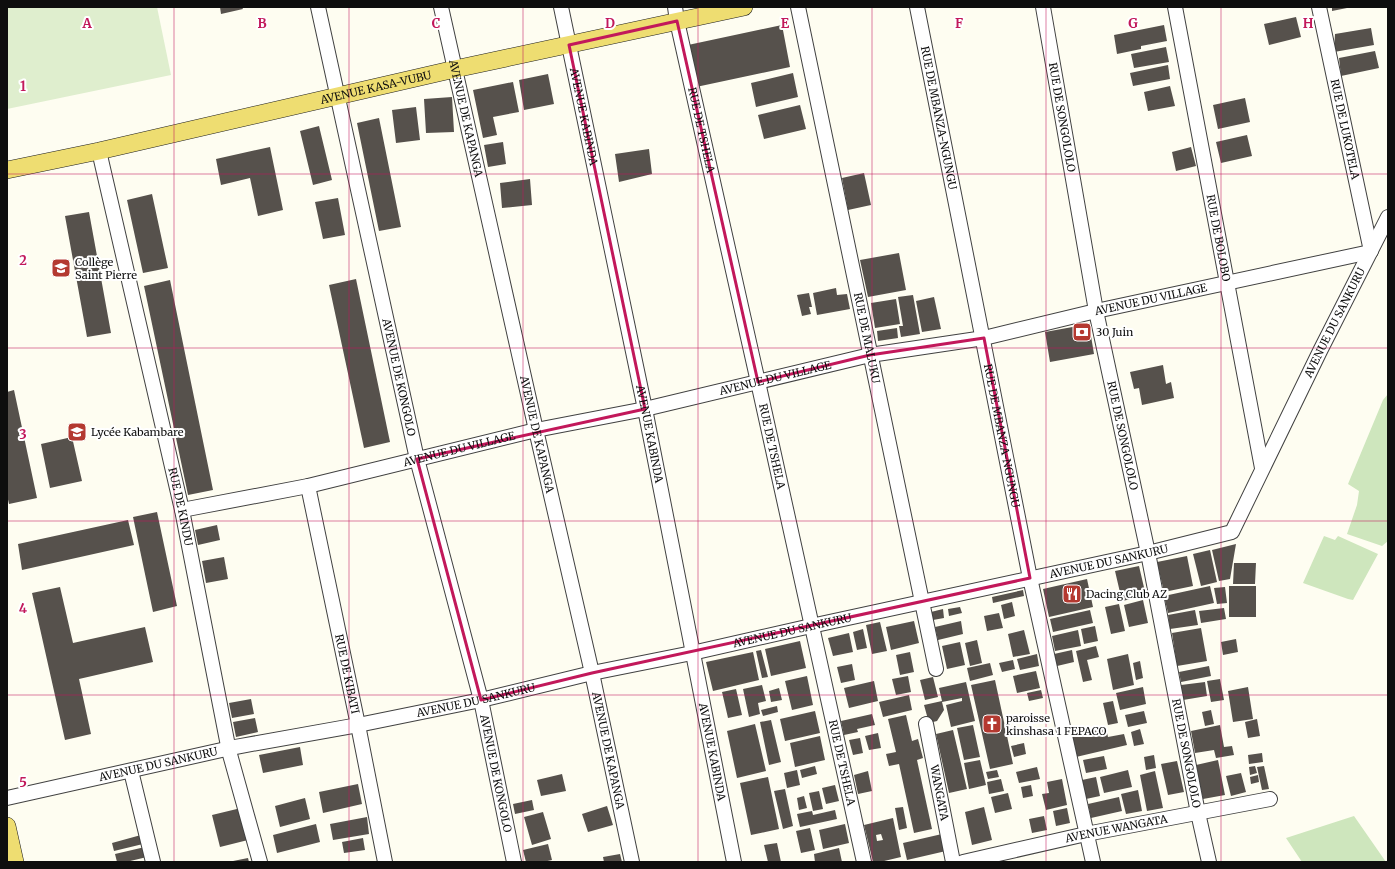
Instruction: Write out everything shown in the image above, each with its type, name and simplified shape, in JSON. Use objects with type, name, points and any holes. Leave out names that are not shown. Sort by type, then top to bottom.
[{"type":"main road","name":"AVENUE KASA-VUBU","points":[[7,170],[99,151],[455,69],[569,45],[676,14],[744,7]]},
{"type":"main road","points":[[7,826],[15,862]]},
{"type":"street","name":"AVENUE DE KONGOLO","points":[[318,7],[417,459],[481,700],[514,862]]},
{"type":"street","name":"AVENUE DE KAPANGA","points":[[441,7],[592,673],[632,862]]},
{"type":"street","name":"AVENUE KABINDA","points":[[561,7],[645,409],[734,862]]},
{"type":"street","name":"RUE DE MALUKU","points":[[798,7],[936,670]]},
{"type":"street","name":"RUE DE MBANZA-NGUNGU","points":[[917,7],[984,338],[1030,578],[1093,862]]},
{"type":"street","name":"RUE DE SONGOLOLO","points":[[1044,7],[1096,311],[1148,553],[1198,813],[1209,862]]},
{"type":"street","name":"RUE DE BOLOBO","points":[[1175,7],[1262,468]]},
{"type":"street","name":"RUE DE LUKOTELA","points":[[1319,7],[1370,251]]},
{"type":"street","name":"RUE DE TSHELA","points":[[676,14],[864,862]]},
{"type":"street","name":"RUE DE KINDU","points":[[99,151],[182,510],[229,748],[260,862]]},
{"type":"street","name":"AVENUE DU SANKURU","points":[[7,798],[229,748],[358,725],[481,700],[592,673],[692,653],[1148,553],[1232,532],[1262,468],[1388,217]]},
{"type":"street","name":"AVENUE DU VILLAGE","points":[[182,510],[308,486],[536,430],[645,409],[870,355],[984,338],[1096,311],[1370,251]]},
{"type":"street","name":"RUE DE KIBATI","points":[[308,486],[385,862]]},
{"type":"street","name":"WANGATA","points":[[926,724],[953,862]]},
{"type":"street","points":[[131,771],[153,862]]},
{"type":"street","name":"AVENUE WANGATA","points":[[963,862],[984,860],[1086,834],[1270,798]]},
{"type":"highlighted area","points":[[677,21],[758,382],[870,355],[984,338],[1030,578],[592,673],[481,700],[417,459],[645,409],[569,45]]},
{"type":"green space","points":[[7,7],[157,7],[171,75],[7,109]]},
{"type":"green space","points":[[1388,394],[1388,541],[1382,546],[1347,534],[1357,505],[1359,491],[1348,484],[1383,400]]},
{"type":"green space","points":[[1324,536],[1335,540],[1338,536],[1378,554],[1353,600],[1303,583]]},
{"type":"green space","points":[[1354,816],[1386,862],[1302,862],[1286,838]]},
{"type":"building","points":[[220,7],[242,7],[243,9],[221,14]]},
{"type":"building","points":[[1332,7],[1347,7],[1347,8],[1332,11]]},
{"type":"building","points":[[1296,17],[1301,37],[1269,45],[1264,24]]},
{"type":"building","points":[[782,25],[790,67],[696,87],[688,45]]},
{"type":"building","points":[[1164,25],[1167,41],[1141,46],[1141,49],[1117,54],[1114,35]]},
{"type":"building","points":[[1371,28],[1374,45],[1334,52],[1335,34]]},
{"type":"building","points":[[1166,47],[1169,62],[1134,68],[1131,54]]},
{"type":"building","points":[[1375,51],[1379,68],[1341,76],[1339,58]]},
{"type":"building","points":[[1168,65],[1170,79],[1133,86],[1130,73]]},
{"type":"building","points":[[793,73],[798,97],[756,107],[751,83]]},
{"type":"building","points":[[548,74],[554,104],[524,110],[519,80]]},
{"type":"building","points":[[513,82],[519,112],[493,117],[497,135],[483,138],[473,90]]},
{"type":"building","points":[[1170,86],[1175,106],[1148,111],[1144,92]]},
{"type":"building","points":[[452,97],[454,132],[426,133],[424,99]]},
{"type":"building","points":[[1245,98],[1250,122],[1218,129],[1213,105]]},
{"type":"building","points":[[800,105],[806,129],[764,139],[758,115]]},
{"type":"building","points":[[416,107],[420,140],[396,143],[392,110]]},
{"type":"building","points":[[379,118],[401,227],[379,231],[357,123]]},
{"type":"building","points":[[319,126],[332,180],[313,185],[300,131]]},
{"type":"building","points":[[1247,135],[1252,156],[1221,163],[1216,142]]},
{"type":"building","points":[[503,142],[506,164],[488,167],[484,145]]},
{"type":"building","points":[[270,147],[283,210],[258,216],[250,178],[221,185],[216,159]]},
{"type":"building","points":[[1191,147],[1196,166],[1176,171],[1172,152]]},
{"type":"building","points":[[649,149],[652,174],[619,182],[615,154]]},
{"type":"building","points":[[864,173],[871,205],[848,210],[842,178]]},
{"type":"building","points":[[530,179],[532,205],[502,208],[500,183]]},
{"type":"building","points":[[152,194],[168,268],[143,273],[127,200]]},
{"type":"building","points":[[338,198],[345,235],[323,239],[315,202]]},
{"type":"building","points":[[89,212],[111,333],[87,337],[65,216]]},
{"type":"building","points":[[899,253],[906,290],[868,297],[860,260]]},
{"type":"building","points":[[356,279],[390,442],[364,448],[329,285]]},
{"type":"building","points":[[170,280],[213,490],[188,495],[144,286]]},
{"type":"building","points":[[836,288],[837,295],[847,294],[850,309],[817,315],[813,293]]},
{"type":"building","points":[[809,293],[812,307],[809,307],[811,314],[802,316],[797,295]]},
{"type":"building","points":[[913,295],[920,334],[901,337],[899,326],[903,326],[898,297]]},
{"type":"building","points":[[934,297],[941,329],[922,332],[916,301]]},
{"type":"building","points":[[896,299],[900,324],[875,328],[871,303]]},
{"type":"building","points":[[1089,324],[1094,354],[1050,362],[1045,332]]},
{"type":"building","points":[[897,328],[898,338],[878,341],[877,331]]},
{"type":"building","points":[[1163,365],[1166,384],[1171,382],[1174,398],[1142,405],[1139,388],[1134,389],[1130,372]]},
{"type":"building","points":[[14,390],[37,498],[9,504],[7,495],[7,392]]},
{"type":"building","points":[[72,437],[82,481],[50,488],[41,444]]},
{"type":"building","points":[[157,512],[177,606],[153,612],[133,517]]},
{"type":"building","points":[[128,520],[134,545],[22,570],[18,544]]},
{"type":"building","points":[[217,525],[220,540],[198,545],[195,530]]},
{"type":"building","points":[[1236,544],[1230,579],[1219,581],[1212,550]]},
{"type":"building","points":[[1210,550],[1217,582],[1201,586],[1193,554]]},
{"type":"building","points":[[1187,556],[1193,586],[1164,592],[1157,562]]},
{"type":"building","points":[[224,557],[228,579],[206,583],[202,561]]},
{"type":"building","points":[[1234,563],[1256,563],[1255,584],[1233,584]]},
{"type":"building","points":[[1139,566],[1146,596],[1122,601],[1115,571]]},
{"type":"building","points":[[1087,579],[1093,607],[1049,617],[1043,589]]},
{"type":"building","points":[[1210,586],[1214,603],[1168,613],[1164,596]]},
{"type":"building","points":[[1229,586],[1256,586],[1256,617],[1229,617]]},
{"type":"building","points":[[60,587],[73,643],[145,627],[153,662],[79,679],[91,734],[65,740],[32,593]]},
{"type":"building","points":[[1225,587],[1227,603],[1217,604],[1214,588]]},
{"type":"building","points":[[1023,590],[1024,596],[993,603],[992,597]]},
{"type":"building","points":[[1143,600],[1148,623],[1129,627],[1124,605]]},
{"type":"building","points":[[1012,602],[1015,616],[1004,619],[1001,605]]},
{"type":"building","points":[[1119,604],[1125,631],[1111,634],[1105,607]]},
{"type":"building","points":[[960,607],[962,613],[949,616],[948,609]]},
{"type":"building","points":[[1224,608],[1226,619],[1201,623],[1199,611]]},
{"type":"building","points":[[943,609],[944,618],[933,620],[931,612]]},
{"type":"building","points":[[1090,610],[1093,623],[1053,632],[1050,619]]},
{"type":"building","points":[[1195,610],[1198,625],[1170,629],[1168,615]]},
{"type":"building","points":[[999,613],[1003,628],[987,631],[984,616]]},
{"type":"building","points":[[914,621],[919,643],[891,650],[886,627]]},
{"type":"building","points":[[961,621],[963,634],[938,640],[935,627]]},
{"type":"building","points":[[880,622],[887,651],[872,654],[866,625]]},
{"type":"building","points":[[1095,626],[1098,641],[1084,644],[1081,629]]},
{"type":"building","points":[[1201,628],[1207,661],[1177,666],[1172,633]]},
{"type":"building","points":[[863,629],[867,648],[857,650],[853,632]]},
{"type":"building","points":[[1024,630],[1030,654],[1013,657],[1008,634]]},
{"type":"building","points":[[1078,630],[1081,646],[1055,651],[1052,636]]},
{"type":"building","points":[[849,633],[853,652],[833,656],[828,638]]},
{"type":"building","points":[[1236,639],[1238,652],[1223,655],[1221,642]]},
{"type":"building","points":[[977,640],[982,663],[970,666],[965,643]]},
{"type":"building","points":[[800,641],[806,668],[771,676],[765,649]]},
{"type":"building","points":[[960,642],[965,665],[947,669],[942,646]]},
{"type":"building","points":[[1096,646],[1099,657],[1087,660],[1092,680],[1083,682],[1076,651]]},
{"type":"building","points":[[761,650],[768,677],[762,678],[756,651]]},
{"type":"building","points":[[1072,650],[1074,662],[1057,666],[1054,654]]},
{"type":"building","points":[[753,652],[759,680],[713,691],[706,662]]},
{"type":"building","points":[[910,652],[914,672],[900,675],[896,655]]},
{"type":"building","points":[[1037,654],[1039,666],[1020,670],[1017,659]]},
{"type":"building","points":[[1128,654],[1134,685],[1113,690],[1107,659]]},
{"type":"building","points":[[1013,660],[1015,669],[1002,672],[999,663]]},
{"type":"building","points":[[1140,661],[1143,678],[1136,680],[1133,663]]},
{"type":"building","points":[[990,663],[993,675],[970,681],[967,668]]},
{"type":"building","points":[[852,664],[855,680],[841,683],[837,667]]},
{"type":"building","points":[[1209,666],[1211,676],[1181,682],[1179,672]]},
{"type":"building","points":[[1036,671],[1040,688],[1017,693],[1013,676]]},
{"type":"building","points":[[807,676],[813,705],[792,710],[785,681]]},
{"type":"building","points":[[908,676],[911,692],[896,695],[892,679]]},
{"type":"building","points":[[933,677],[938,697],[925,700],[920,680]]},
{"type":"building","points":[[1220,679],[1224,700],[1211,702],[1207,681]]},
{"type":"building","name":"paroisse kinshasa 1 FEPACO","points":[[995,680],[1013,764],[990,769],[971,685]]},
{"type":"building","points":[[874,681],[878,701],[849,708],[844,688]]},
{"type":"building","points":[[966,682],[975,721],[951,727],[946,705],[962,701],[962,698],[942,702],[944,710],[937,721],[929,723],[924,705],[942,701],[939,688]]},
{"type":"building","points":[[1205,682],[1207,696],[1183,700],[1181,685]]},
{"type":"building","points":[[762,685],[766,701],[758,703],[760,714],[749,717],[743,689]]},
{"type":"building","points":[[1143,687],[1146,704],[1120,710],[1116,693]]},
{"type":"building","points":[[1248,687],[1253,719],[1233,722],[1228,691]]},
{"type":"building","points":[[779,688],[782,700],[771,702],[769,691]]},
{"type":"building","points":[[736,689],[742,715],[728,718],[722,692]]},
{"type":"building","points":[[1041,690],[1043,698],[1029,701],[1027,693]]},
{"type":"building","points":[[909,695],[912,710],[883,717],[879,702]]},
{"type":"building","points":[[251,699],[254,714],[232,718],[229,703]]},
{"type":"building","points":[[1113,701],[1118,723],[1108,725],[1103,703]]},
{"type":"building","points":[[777,706],[778,712],[763,716],[761,710]]},
{"type":"building","points":[[1211,710],[1214,724],[1205,726],[1202,712]]},
{"type":"building","points":[[815,711],[820,733],[785,741],[780,719]]},
{"type":"building","points":[[1144,711],[1147,723],[1128,727],[1125,715]]},
{"type":"building","points":[[872,714],[875,725],[857,729],[858,732],[844,735],[841,721]]},
{"type":"building","points":[[906,715],[912,741],[918,739],[923,758],[917,760],[932,829],[914,833],[899,764],[889,766],[886,754],[896,752],[888,719]]},
{"type":"building","points":[[255,718],[258,732],[236,737],[233,722]]},
{"type":"building","points":[[1257,719],[1260,736],[1248,738],[1245,722]]},
{"type":"building","points":[[771,720],[781,762],[769,765],[760,722]]},
{"type":"building","points":[[755,724],[766,771],[737,778],[727,731]]},
{"type":"building","points":[[973,725],[980,757],[964,760],[957,728]]},
{"type":"building","points":[[1220,725],[1224,747],[1232,746],[1234,755],[1216,758],[1214,750],[1195,753],[1191,731]]},
{"type":"building","points":[[1106,728],[1108,737],[1124,734],[1127,745],[1076,757],[1071,736]]},
{"type":"building","points":[[1140,729],[1144,744],[1134,746],[1131,732]]},
{"type":"building","points":[[953,730],[967,789],[949,793],[936,734]]},
{"type":"building","points":[[878,733],[881,748],[869,750],[865,736]]},
{"type":"building","points":[[820,736],[825,760],[795,767],[790,743]]},
{"type":"building","points":[[860,738],[863,753],[853,755],[849,740]]},
{"type":"building","points":[[1024,743],[1026,754],[1014,757],[1011,746]]},
{"type":"building","points":[[300,747],[303,765],[263,773],[259,755]]},
{"type":"building","points":[[1262,753],[1263,762],[1249,764],[1248,755]]},
{"type":"building","points":[[1154,755],[1156,768],[1146,770],[1144,757]]},
{"type":"building","points":[[1104,756],[1107,769],[1086,773],[1083,760]]},
{"type":"building","points":[[980,760],[986,785],[969,789],[964,763]]},
{"type":"building","points":[[1218,760],[1225,795],[1203,799],[1196,765]]},
{"type":"building","points":[[1177,761],[1184,792],[1168,795],[1161,764]]},
{"type":"building","points":[[815,766],[817,774],[802,778],[800,770]]},
{"type":"building","points":[[1255,766],[1257,773],[1250,775],[1249,767]]},
{"type":"building","points":[[1264,766],[1269,789],[1262,790],[1257,767]]},
{"type":"building","points":[[1037,767],[1040,779],[1019,783],[1016,772]]},
{"type":"building","points":[[797,770],[800,785],[787,788],[784,773]]},
{"type":"building","points":[[997,770],[999,777],[988,779],[986,772]]},
{"type":"building","points":[[1128,770],[1132,787],[1104,793],[1100,777]]},
{"type":"building","points":[[868,771],[872,791],[858,794],[854,775]]},
{"type":"building","points":[[1155,771],[1163,808],[1147,811],[1140,775]]},
{"type":"building","points":[[1241,773],[1246,792],[1231,796],[1226,776]]},
{"type":"building","points":[[562,774],[566,791],[541,796],[537,780]]},
{"type":"building","points":[[1258,775],[1259,782],[1251,784],[1250,777]]},
{"type":"building","points":[[768,777],[779,829],[751,835],[740,783]]},
{"type":"building","points":[[1096,777],[1100,796],[1086,799],[1082,780]]},
{"type":"building","points":[[1001,779],[1004,791],[989,794],[987,782]]},
{"type":"building","points":[[1062,779],[1067,805],[1046,810],[1042,794],[1049,793],[1047,782]]},
{"type":"building","points":[[358,784],[362,804],[323,813],[319,792]]},
{"type":"building","points":[[835,785],[839,801],[826,804],[822,788]]},
{"type":"building","points":[[1031,785],[1033,796],[1023,798],[1021,787]]},
{"type":"building","points":[[785,789],[793,826],[783,829],[774,791]]},
{"type":"building","points":[[1138,790],[1142,811],[1126,814],[1121,794]]},
{"type":"building","points":[[819,791],[823,809],[813,811],[809,793]]},
{"type":"building","points":[[1008,793],[1012,809],[995,813],[991,797]]},
{"type":"building","points":[[804,796],[807,808],[799,810],[797,798]]},
{"type":"building","points":[[1119,797],[1122,811],[1091,818],[1088,804]]},
{"type":"building","points":[[305,798],[310,819],[280,827],[275,806]]},
{"type":"building","points":[[532,800],[534,810],[515,814],[513,804]]},
{"type":"building","points":[[607,806],[613,825],[588,832],[582,814]]},
{"type":"building","points":[[903,807],[907,828],[899,830],[895,808]]},
{"type":"building","points":[[984,807],[992,840],[972,845],[965,812]]},
{"type":"building","points":[[241,808],[248,840],[220,847],[212,815]]},
{"type":"building","points":[[1067,808],[1070,823],[1056,826],[1053,811]]},
{"type":"building","points":[[835,810],[837,819],[800,827],[797,814],[812,811],[813,815]]},
{"type":"building","points":[[543,812],[551,839],[532,845],[524,817]]},
{"type":"building","points":[[1044,816],[1047,830],[1032,833],[1029,819]]},
{"type":"building","points":[[367,817],[369,834],[333,840],[330,824]]},
{"type":"building","points":[[893,818],[901,857],[880,862],[873,862],[864,825]],"holes":[[[881,834],[883,840],[877,841],[876,835]]]},
{"type":"building","points":[[316,824],[320,842],[277,853],[273,835]]},
{"type":"building","points":[[845,824],[849,843],[823,849],[819,830]]},
{"type":"building","points":[[810,828],[815,850],[801,853],[796,831]]},
{"type":"building","points":[[942,834],[946,851],[907,860],[903,843]]},
{"type":"building","points":[[141,835],[143,844],[114,851],[112,843]]},
{"type":"building","points":[[363,838],[365,850],[344,853],[342,842]]},
{"type":"building","points":[[777,843],[781,862],[768,862],[764,845]]},
{"type":"building","points":[[548,844],[552,860],[543,862],[526,862],[523,850]]},
{"type":"building","points":[[145,847],[147,857],[126,862],[117,862],[115,854]]},
{"type":"building","points":[[839,848],[842,862],[815,862],[814,854]]},
{"type":"building","points":[[620,854],[622,862],[604,862],[603,857]]},
{"type":"building","points":[[248,858],[249,862],[233,862],[233,861]]},
{"type":"place","name":"Collège Saint Pierre","points":[[61,268]]},
{"type":"place","name":"30 Juin","points":[[1082,332]]},
{"type":"place","name":"Lycée Kabambare","points":[[77,432]]},
{"type":"place","name":"Dacing Club AZ","points":[[1072,594]]},
{"type":"place","name":"paroisse kinshasa 1 FEPACO","points":[[992,724]]}]
